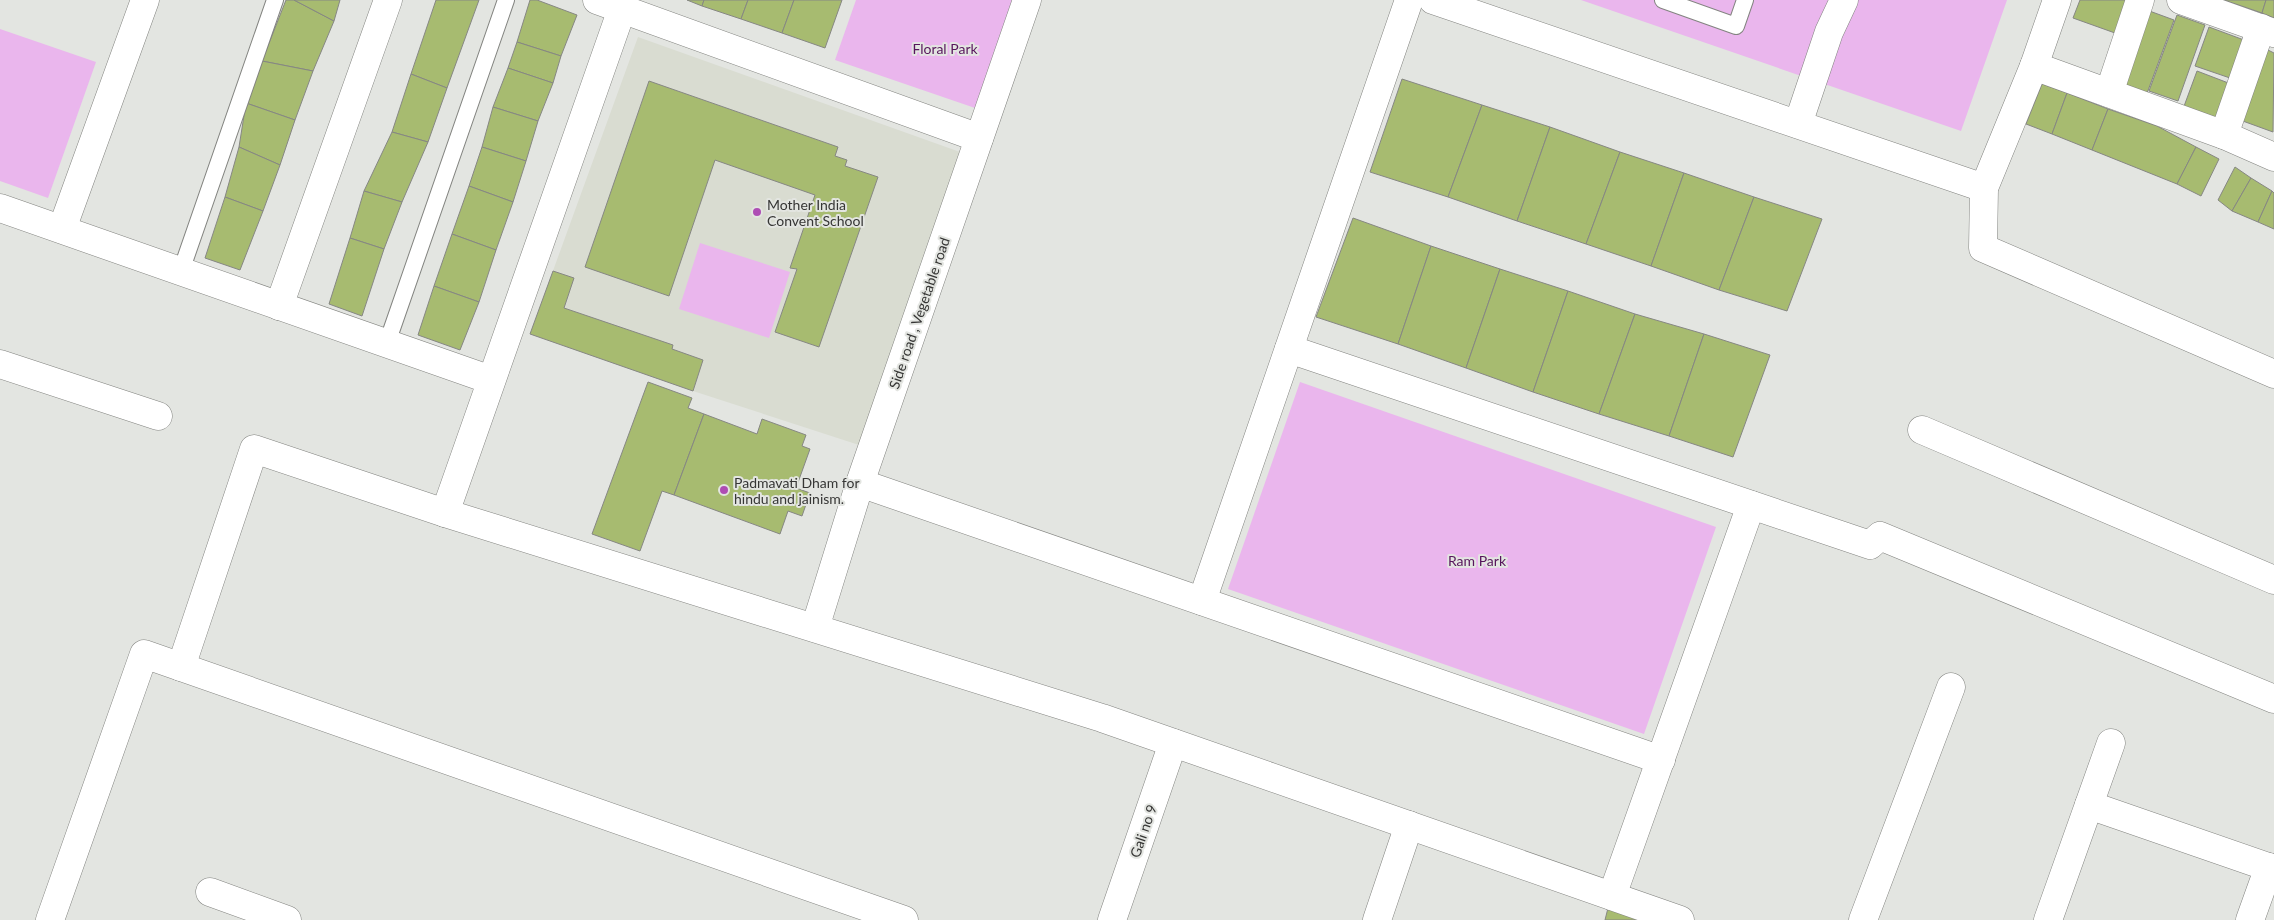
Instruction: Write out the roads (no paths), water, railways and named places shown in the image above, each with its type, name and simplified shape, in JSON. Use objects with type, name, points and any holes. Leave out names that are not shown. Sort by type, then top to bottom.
[{"type":"street","points":[[62,230],[145,0]]},
{"type":"street","points":[[280,306],[388,0]]},
{"type":"street","points":[[597,0],[979,138]]},
{"type":"street","name":"Side road , Vegetable road","points":[[815,628],[860,483],[1027,0]]},
{"type":"street","points":[[1202,601],[1409,0]]},
{"type":"street","points":[[1433,0],[1984,188]]},
{"type":"street","points":[[1798,124],[1829,32],[1844,0]]},
{"type":"street","points":[[2057,0],[2034,66],[1984,188],[1983,248],[2274,374]]},
{"type":"street","points":[[2109,93],[2140,0]]},
{"type":"street","points":[[2181,0],[2267,31],[2224,136]]},
{"type":"street","points":[[444,513],[622,9]]},
{"type":"street","points":[[2034,66],[2224,136],[2274,157]]},
{"type":"street","points":[[0,208],[492,380]]},
{"type":"street","points":[[1289,349],[1870,545],[1880,536],[2274,699]]},
{"type":"street","points":[[0,364],[158,416]]},
{"type":"street","points":[[1922,430],[2274,580]]},
{"type":"street","points":[[181,667],[254,449],[444,513],[1102,718],[1679,920]]},
{"type":"street","points":[[860,483],[1661,760]]},
{"type":"street","points":[[1612,896],[1751,505]]},
{"type":"street","points":[[50,920],[144,654],[904,920]]},
{"type":"street","points":[[1863,920],[1951,687]]},
{"type":"street","name":"Gali no 9","points":[[1112,920],[1173,743]]},
{"type":"street","points":[[2048,920],[2111,743]]},
{"type":"street","points":[[2089,805],[2272,868],[2250,920]]},
{"type":"street","points":[[1377,920],[1409,825]]},
{"type":"street","points":[[210,892],[287,920]]},
{"type":"lane","points":[[181,271],[275,0]]},
{"type":"lane","points":[[387,343],[506,0]]},
{"type":"lane","points":[[1663,0],[1736,26],[1745,0]]},
{"type":"place","name":"Mother India Convent School","points":[[757,212]]},
{"type":"place","name":"Padmavati Dham for hindu and jainism.","points":[[724,490]]},
{"type":"park label","name":"Floral Park","points":[[945,48]]},
{"type":"park label","name":"Ram Park","points":[[1477,560]]}]
